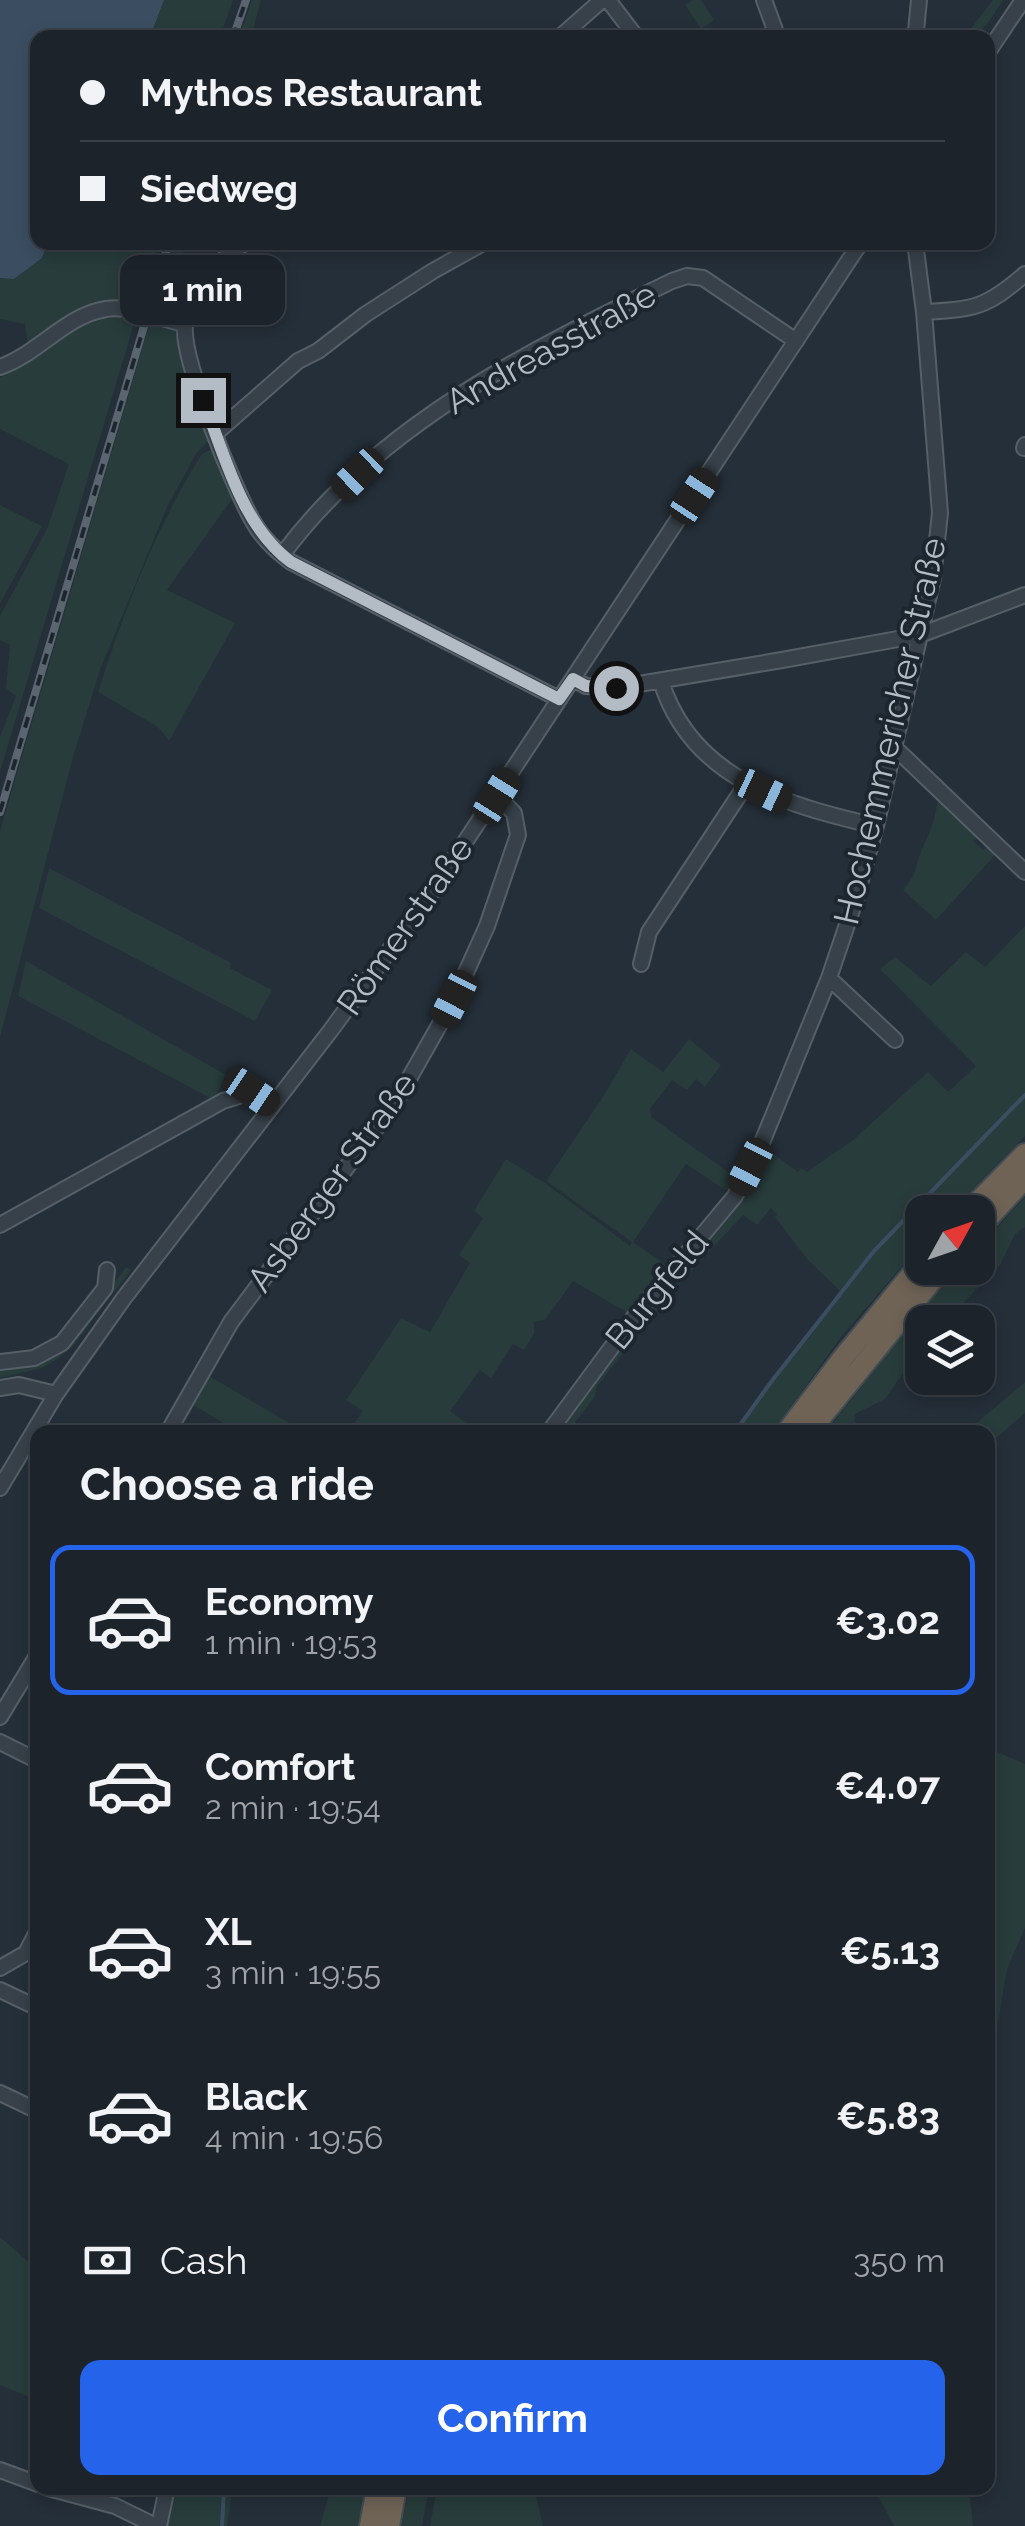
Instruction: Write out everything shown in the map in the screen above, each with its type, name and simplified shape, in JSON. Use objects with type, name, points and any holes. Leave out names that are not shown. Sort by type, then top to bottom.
[{"type":"highway","points":[[985,1195],[1025,1154]]},
{"type":"highway","points":[[995,1211],[1025,1178]]},
{"type":"highway","points":[[791,1425],[905,1283]]},
{"type":"highway","points":[[814,1425],[928,1285]]},
{"type":"highway","points":[[370,2526],[376,2495]]},
{"type":"highway","points":[[389,2526],[395,2495]]},
{"type":"street","points":[[568,30],[605,0],[631,30]]},
{"type":"street","points":[[764,0],[775,30]]},
{"type":"street","points":[[913,30],[919,0]]},
{"type":"street","points":[[995,41],[1022,0]]},
{"type":"street","points":[[235,250],[215,268],[184,324],[187,358],[252,520],[282,555],[559,699]]},
{"type":"street","points":[[216,433],[298,361],[433,270],[470,250]]},
{"type":"street","name":"Römerstraße","points":[[38,1425],[124,1298],[432,892],[856,250]]},
{"type":"street","name":"Hochemmericher Straße","points":[[761,1145],[829,978],[876,826],[933,578],[940,513],[916,250]]},
{"type":"street","points":[[924,312],[977,308],[999,298],[1025,274]]},
{"type":"street","name":"Andreasstraße","points":[[282,555],[304,527],[358,474],[444,406],[533,350],[672,281],[688,276],[703,278],[796,341]]},
{"type":"street","points":[[0,366],[28,354],[81,318],[107,309],[184,324]]},
{"type":"street","points":[[573,679],[586,686],[604,688],[920,634],[1025,595]]},
{"type":"street","points":[[660,680],[690,738],[718,764],[748,783],[806,808],[876,826]]},
{"type":"street","points":[[894,747],[1025,872]]},
{"type":"street","points":[[641,964],[650,932],[748,783]]},
{"type":"street","name":"Asberger Straße","points":[[172,1425],[246,1299],[383,1119],[414,1073],[454,999],[487,926],[518,827],[514,812],[497,796]]},
{"type":"street","points":[[829,978],[896,1040]]},
{"type":"street","points":[[0,1225],[223,1101],[252,1092],[272,1106]]},
{"type":"street","name":"Burgfeld","points":[[554,1425],[639,1310],[735,1196],[761,1145]]},
{"type":"street","points":[[0,1362],[34,1358],[62,1342],[105,1288],[107,1270]]},
{"type":"street","points":[[0,1388],[19,1385],[56,1394]]},
{"type":"street","name":"Römerstraße","points":[[0,1488],[30,1438]]},
{"type":"street","points":[[0,1717],[30,1667]]},
{"type":"street","points":[[0,1742],[30,1756]]},
{"type":"street","points":[[0,1968],[26,1953],[30,1945]]},
{"type":"street","points":[[0,1990],[30,2004]]},
{"type":"street","points":[[0,2093],[30,2106]]},
{"type":"street","points":[[0,2470],[30,2481]]},
{"type":"street","points":[[74,2495],[115,2506],[158,2526],[165,2495]]},
{"type":"green space","points":[[164,0],[233,0],[222,30],[153,30]]},
{"type":"green space","points":[[252,0],[261,0],[253,30],[241,30]]},
{"type":"green space","points":[[701,0],[714,20],[701,29],[685,5]]},
{"type":"green space","points":[[993,0],[1003,0],[981,30],[967,30]]},
{"type":"green space","points":[[45,250],[156,250],[139,307],[121,303],[92,306],[28,345],[25,324],[0,319],[0,278],[14,279],[42,258]]},
{"type":"green space","points":[[171,250],[184,250],[173,273],[177,280],[209,263],[177,308],[153,311]]},
{"type":"green space","points":[[104,314],[136,317],[0,772],[0,737],[16,696],[6,688],[10,645],[0,640],[0,616],[47,529],[69,464],[0,429],[0,377]]},
{"type":"green space","points":[[150,322],[176,331],[182,363],[209,440],[196,454],[168,505],[100,670],[73,757],[0,1037],[0,831]]},
{"type":"green space","points":[[212,449],[232,499],[167,590],[235,623],[169,741],[158,727],[98,692],[156,540],[202,454]]},
{"type":"green space","points":[[0,505],[42,526],[0,604]]},
{"type":"green space","points":[[938,801],[977,837],[973,841],[996,854],[936,920],[903,890],[914,873]]},
{"type":"green space","points":[[49,868],[231,963],[230,968],[272,990],[255,1021],[39,908]]},
{"type":"green space","points":[[1025,926],[1025,1136],[968,1195],[905,1195],[905,1263],[841,1337],[778,1425],[738,1425],[840,1291],[807,1259],[771,1208],[757,1225],[743,1215],[669,1295],[597,1386],[595,1396],[573,1425],[559,1425],[764,1147],[798,1172],[801,1168],[807,1172],[853,1140],[928,1072],[948,1092],[976,1066],[880,969],[895,957],[931,986],[966,952],[985,967]]},
{"type":"green space","points":[[26,961],[226,1075],[214,1100],[18,996]]},
{"type":"green space","points":[[689,1039],[721,1065],[705,1087],[696,1079],[687,1090],[672,1080],[650,1109],[651,1117],[738,1179],[730,1193],[686,1164],[633,1242],[669,1267],[630,1314],[573,1281],[545,1320],[534,1322],[534,1334],[524,1350],[513,1344],[491,1378],[480,1370],[450,1411],[469,1425],[353,1425],[363,1411],[346,1400],[401,1318],[430,1332],[470,1263],[459,1255],[483,1218],[474,1211],[506,1159],[630,1246],[632,1242],[546,1181],[631,1049],[663,1072]]},
{"type":"green space","points":[[1025,1197],[1025,1227],[1015,1234],[995,1270],[995,1230]]},
{"type":"green space","points":[[126,1267],[131,1270],[72,1347],[42,1368],[0,1378],[0,1367],[34,1361],[110,1289]]},
{"type":"green space","points":[[944,1285],[981,1285],[961,1305],[926,1304]]},
{"type":"green space","points":[[905,1331],[905,1370],[885,1399],[855,1414],[854,1425],[831,1425]]},
{"type":"green space","points":[[209,1376],[293,1425],[227,1425],[193,1405]]},
{"type":"green space","points":[[1025,1382],[1025,1413],[995,1439],[995,1425],[974,1425]]},
{"type":"green space","points":[[995,1751],[1025,1764],[1025,1928],[1007,1969],[995,2040]]},
{"type":"green space","points":[[0,2237],[30,2263],[30,2397],[0,2385]]},
{"type":"green space","points":[[171,2495],[232,2495],[227,2526],[164,2526]]},
{"type":"green space","points":[[329,2495],[364,2495],[358,2526],[320,2526]]},
{"type":"green space","points":[[408,2495],[428,2495],[422,2526],[401,2526]]},
{"type":"green space","points":[[436,2495],[536,2495],[543,2526],[430,2526]]},
{"type":"green space","points":[[878,2495],[970,2495],[973,2526],[894,2526]]},
{"type":"water","points":[[0,0],[164,0],[153,30],[30,30],[30,250],[45,250],[42,258],[14,279],[0,278]]},
{"type":"waterway","points":[[740,1425],[874,1251],[1025,1095]]},
{"type":"waterway","points":[[222,2526],[224,2495]]},
{"type":"railway","points":[[236,30],[246,0]]},
{"type":"railway","points":[[0,812],[167,250]]},
{"type":"route","points":[[203,400],[252,520],[271,547],[291,562],[559,699],[573,679],[592,688],[616,688]]}]
